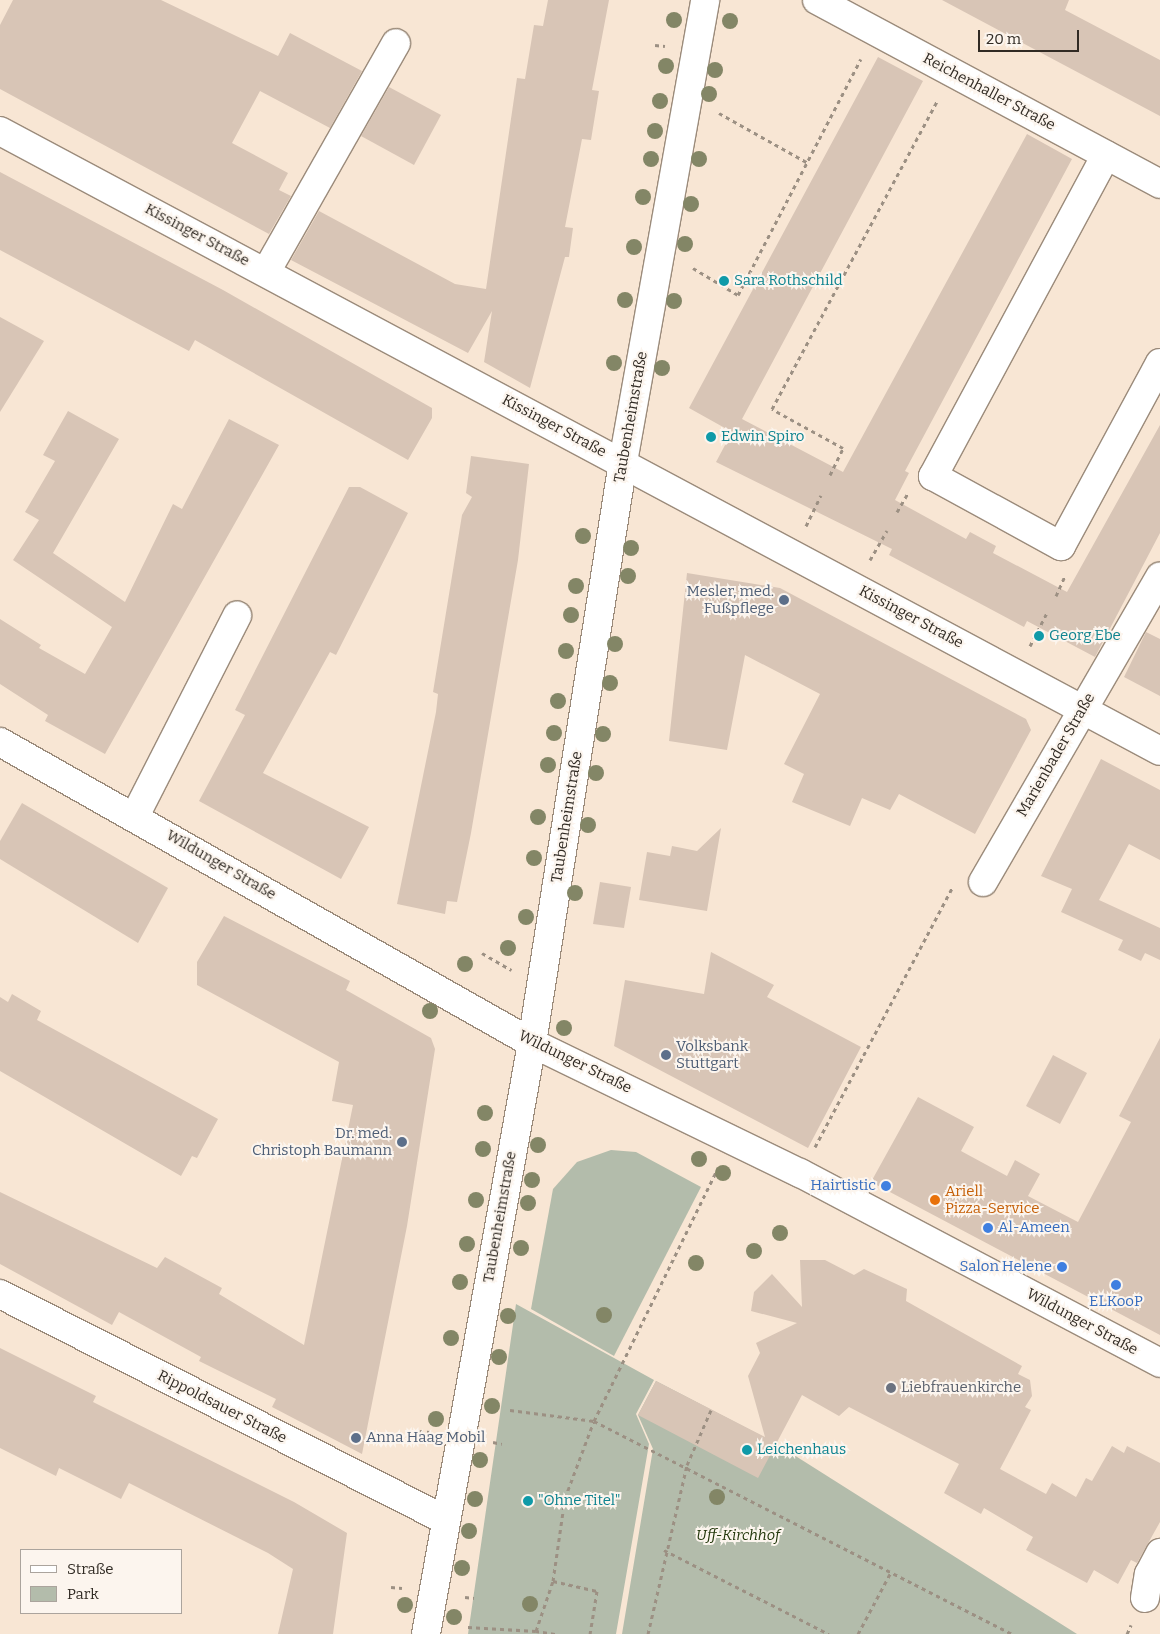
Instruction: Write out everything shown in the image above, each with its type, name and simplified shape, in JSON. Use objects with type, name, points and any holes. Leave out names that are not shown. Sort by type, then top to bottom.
[{"type":"street","name":"Taubenheimstraße","points":[[426,1634],[532,1043],[623,462],[705,0]]},
{"type":"street","name":"Reichenhaller Straße","points":[[817,0],[1160,184]]},
{"type":"street","points":[[266,272],[396,43]]},
{"type":"street","name":"Kissinger Straße","points":[[0,131],[623,462],[1160,751]]},
{"type":"street","points":[[1106,155],[933,476],[1062,546],[1160,363]]},
{"type":"street","name":"Marienbader Straße","points":[[983,882],[1080,708],[1110,669],[1160,577]]},
{"type":"street","points":[[135,816],[236,616]]},
{"type":"street","name":"Wildunger Straße","points":[[0,742],[135,816],[532,1043],[732,1138],[1160,1363]]},
{"type":"street","name":"Rippoldsauer Straße","points":[[0,1294],[445,1520]]},
{"type":"street","points":[[1145,1598],[1149,1574],[1160,1553]]},
{"type":"path","points":[[693,268],[738,295],[876,31]]},
{"type":"path","points":[[830,475],[843,448],[772,409],[952,73]]},
{"type":"path","points":[[719,113],[808,163]]},
{"type":"path","points":[[800,1173],[954,883],[983,882]]},
{"type":"path","points":[[536,1631],[553,1581],[565,1498],[594,1421],[732,1138]]},
{"type":"path","points":[[510,1410],[594,1421],[687,1465],[1012,1634]]},
{"type":"path","points":[[648,1634],[664,1550],[687,1465],[711,1410]]},
{"type":"path","points":[[664,1550],[829,1634]]},
{"type":"path","points":[[858,1634],[890,1572]]},
{"type":"path","points":[[553,1581],[597,1590],[590,1634]]},
{"type":"path","points":[[468,1626],[555,1634]]},
{"type":"green space","points":[[611,1150],[636,1152],[701,1187],[614,1356],[531,1309],[553,1189],[577,1162]]},
{"type":"green space","points":[[516,1304],[654,1380],[636,1414],[649,1444],[616,1634],[468,1634]]},
{"type":"green space","name":"Uff-Kirchhof","points":[[656,1381],[775,1443],[1077,1634],[622,1634],[653,1449],[638,1415]]},
{"type":"building","points":[[13,0],[161,0],[278,56],[290,33],[362,71],[330,128],[260,91],[232,143],[288,173],[279,190],[291,196],[269,234],[0,89],[0,25]]},
{"type":"building","points":[[548,0],[609,0],[592,90],[599,91],[591,140],[582,139],[565,227],[573,228],[569,257],[565,257],[530,388],[484,362],[492,311],[468,353],[291,260],[319,211],[455,284],[486,289],[517,78],[525,79],[534,25],[543,26]]},
{"type":"building","points":[[942,0],[1069,0],[1065,10],[1160,60],[1160,116]]},
{"type":"building","points":[[878,57],[923,81],[742,419],[843,472],[1027,134],[1072,159],[905,471],[909,473],[895,500],[966,539],[970,532],[996,546],[993,553],[1067,592],[1160,425],[1160,533],[1095,657],[1027,621],[1024,627],[889,555],[892,549],[716,462],[732,432],[689,408]]},
{"type":"building","points":[[389,87],[441,115],[414,165],[361,136]]},
{"type":"building","points":[[0,172],[223,290],[432,408],[432,418],[408,460],[195,340],[189,351],[0,250]]},
{"type":"building","points":[[0,317],[44,341],[0,412]]},
{"type":"building","points":[[68,411],[119,439],[53,553],[125,602],[173,504],[182,509],[229,419],[279,445],[105,754],[45,721],[48,715],[0,684],[0,619],[41,645],[39,648],[85,674],[112,627],[13,560],[39,520],[25,512],[55,461],[43,455]]},
{"type":"building","points":[[471,456],[529,464],[518,560],[471,833],[457,902],[447,901],[445,914],[397,904],[436,712],[438,694],[433,692],[462,515],[472,497],[466,493]]},
{"type":"building","points":[[349,487],[360,487],[408,513],[336,655],[330,652],[263,773],[369,827],[341,879],[199,801],[245,715],[235,710]]},
{"type":"building","points":[[687,573],[780,588],[1026,719],[1031,730],[975,834],[899,794],[890,810],[862,798],[850,826],[792,802],[804,774],[784,764],[820,694],[745,655],[727,750],[669,741]]},
{"type":"building","points":[[1146,632],[1160,639],[1160,696],[1124,677]]},
{"type":"building","points":[[1101,759],[1160,790],[1160,860],[1129,844],[1099,900],[1160,928],[1160,960],[1145,953],[1141,961],[1118,950],[1123,940],[1061,912],[1072,889],[1041,876]]},
{"type":"building","points":[[22,803],[168,888],[138,943],[0,859],[0,841]]},
{"type":"building","points":[[721,828],[707,911],[639,900],[647,852],[670,856],[672,846],[697,851]]},
{"type":"building","points":[[600,882],[631,887],[624,928],[593,924]]},
{"type":"building","points":[[224,916],[350,981],[346,990],[431,1038],[435,1049],[407,1226],[362,1454],[272,1407],[276,1399],[199,1361],[201,1357],[119,1312],[112,1325],[0,1264],[0,1192],[157,1268],[165,1257],[222,1288],[219,1294],[304,1345],[353,1105],[332,1101],[339,1062],[197,985],[197,962]]},
{"type":"building","points":[[711,952],[774,985],[767,997],[861,1047],[808,1148],[614,1046],[625,980],[704,994]]},
{"type":"building","points":[[12,994],[41,1011],[37,1020],[218,1119],[197,1158],[192,1156],[181,1176],[0,1071],[0,997],[8,1002]]},
{"type":"building","points":[[1160,1038],[1160,1335],[871,1182],[918,1097],[974,1127],[961,1151],[1007,1176],[1015,1160],[1040,1174],[1028,1196],[1078,1222],[1131,1122],[1119,1116]]},
{"type":"building","points":[[1053,1055],[1087,1073],[1060,1124],[1026,1106]]},
{"type":"building","points":[[800,1260],[825,1260],[854,1275],[864,1269],[907,1289],[906,1301],[1022,1366],[1018,1374],[1030,1380],[1032,1396],[1025,1407],[1031,1410],[1000,1469],[1046,1494],[1052,1483],[1076,1497],[1086,1478],[1092,1481],[1112,1446],[1124,1453],[1127,1446],[1160,1463],[1160,1522],[1137,1563],[1131,1560],[1118,1584],[1094,1570],[1087,1583],[1026,1550],[1033,1537],[984,1508],[981,1514],[944,1493],[959,1464],[849,1407],[839,1416],[802,1395],[758,1478],[638,1415],[656,1381],[765,1437],[748,1376],[760,1353],[756,1343],[797,1323],[751,1311],[754,1292],[772,1274],[802,1307]]},
{"type":"building","points":[[0,1348],[96,1396],[93,1402],[294,1502],[347,1533],[333,1634],[278,1634],[293,1569],[268,1553],[129,1483],[121,1499],[59,1468],[56,1476],[0,1448]]},
{"type":"place","name":"Sara Rothschild","points":[[724,281]]},
{"type":"place","name":"Edwin Spiro","points":[[711,437]]},
{"type":"place","name":"Mesler, med. Fußpflege","points":[[784,600]]},
{"type":"place","name":"Georg Ebe","points":[[1039,636]]},
{"type":"place","name":"Volksbank Stuttgart","points":[[666,1055]]},
{"type":"place","name":"Dr. med. Christoph Baumann","points":[[402,1142]]},
{"type":"place","name":"Hairtistic","points":[[886,1186]]},
{"type":"place","name":"Ariell Pizza-Service","points":[[935,1200]]},
{"type":"place","name":"Al-Ameen","points":[[988,1228]]},
{"type":"place","name":"Salon Helene","points":[[1062,1267]]},
{"type":"place","name":"ELKooP","points":[[1116,1285]]},
{"type":"place","name":"Liebfrauenkirche","points":[[891,1388]]},
{"type":"place","name":"Anna Haag Mobil","points":[[356,1438]]},
{"type":"place","name":"Leichenhaus","points":[[747,1450]]},
{"type":"place","name":"\"Ohne Titel\"","points":[[528,1501]]}]
